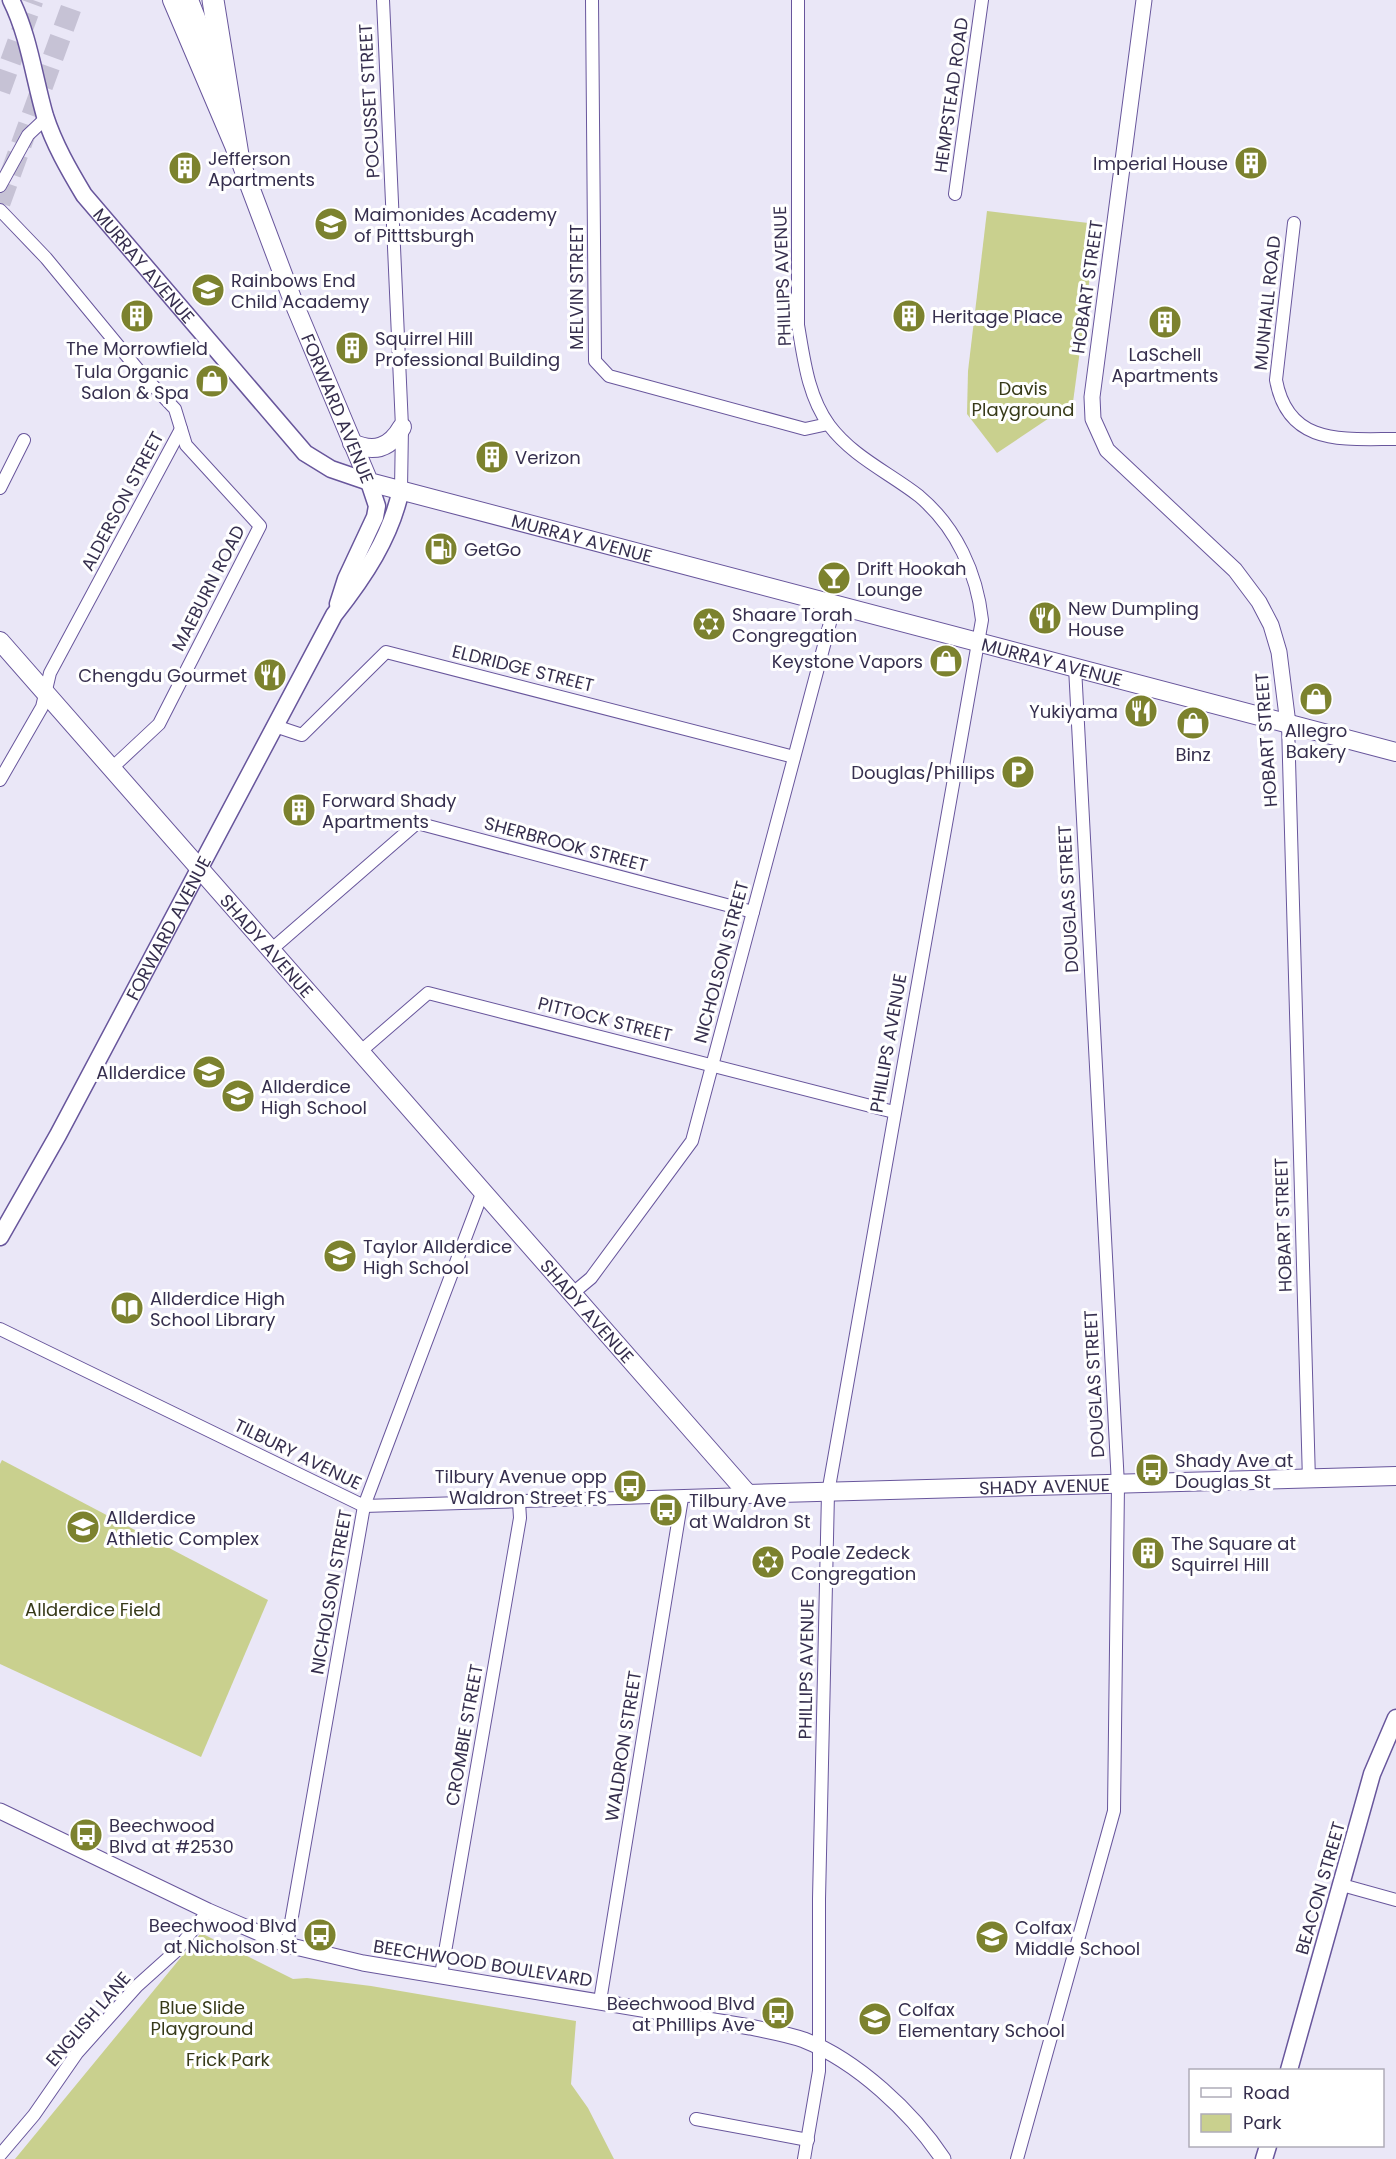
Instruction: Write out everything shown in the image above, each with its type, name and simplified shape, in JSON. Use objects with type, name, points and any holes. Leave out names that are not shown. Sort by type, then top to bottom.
[{"type":"highway","points":[[213,0],[238,155]]},
{"type":"main road","name":"MURRAY AVENUE","points":[[11,0],[24,32],[46,118],[62,157],[84,195],[295,443],[317,462],[369,482],[979,640],[1396,752]]},
{"type":"main road","name":"FORWARD AVENUE","points":[[0,1237],[58,1135],[334,615],[346,579],[375,517],[377,506],[293,301],[238,155],[172,0]]},
{"type":"main road","points":[[189,0],[210,53],[238,155]]},
{"type":"main road","points":[[352,442],[368,448],[383,447],[390,443],[402,427]]},
{"type":"main road","name":"FORWARD AVENUE","points":[[375,517],[401,489]]},
{"type":"main road","name":"FORWARD AVENUE","points":[[334,615],[359,584],[396,510],[401,489]]},
{"type":"main road","name":"SHADY AVENUE","points":[[0,641],[748,1494],[1309,1481],[1396,1476]]},
{"type":"main road","name":"BEACON STREET","points":[[1289,2069],[1372,1774],[1396,1718]]},
{"type":"street","name":"POCUSSET STREET","points":[[383,0],[402,427],[401,489]]},
{"type":"street","name":"MELVIN STREET","points":[[592,0],[594,361],[609,376],[621,380],[805,429],[828,424]]},
{"type":"street","name":"PHILLIPS AVENUE","points":[[798,0],[798,325],[806,374],[828,424],[848,447],[920,497],[956,538],[979,593],[982,620],[828,1493],[819,1899],[818,2085],[804,2159]]},
{"type":"street","name":"HEMPSTEAD ROAD","points":[[955,194],[982,0]]},
{"type":"street","name":"HOBART STREET","points":[[1144,0],[1092,397],[1093,419],[1107,450],[1235,570],[1259,602],[1279,652],[1288,724],[1309,1481]]},
{"type":"street","points":[[0,186],[28,135],[46,118]]},
{"type":"street","name":"ALDERSON STREET","points":[[0,210],[46,258],[140,372],[175,409],[181,429],[50,673],[42,707],[0,780]]},
{"type":"street","name":"MUNHALL ROAD","points":[[1294,223],[1276,380],[1280,398],[1298,424],[1320,436],[1396,439]]},
{"type":"street","name":"MAEBURN ROAD","points":[[112,767],[159,723],[260,526],[186,445],[181,429]]},
{"type":"street","points":[[0,488],[24,440]]},
{"type":"street","name":"NICHOLSON STREET","points":[[573,1293],[591,1278],[692,1141],[835,604]]},
{"type":"street","name":"ELDRIDGE STREET","points":[[274,726],[302,735],[386,652],[794,757]]},
{"type":"street","name":"DOUGLAS STREET","points":[[1017,2159],[1114,1811],[1118,1485],[1075,667]]},
{"type":"street","name":"SHERBROOK STREET","points":[[272,949],[417,823],[753,912]]},
{"type":"street","name":"PITTOCK STREET","points":[[361,1051],[428,993],[894,1112]]},
{"type":"street","name":"NICHOLSON STREET","points":[[287,1945],[364,1506],[483,1191]]},
{"type":"street","name":"TILBURY AVENUE","points":[[0,1329],[364,1506],[682,1498],[748,1494]]},
{"type":"street","name":"WALDRON STREET","points":[[600,2001],[682,1498]]},
{"type":"street","name":"CROMBIE STREET","points":[[441,1975],[520,1518],[519,1502]]},
{"type":"street","name":"BEECHWOOD BOULEVARD","points":[[0,1811],[208,1911],[287,1945],[363,1963],[750,2027],[804,2040],[872,2082],[917,2125],[943,2159]]},
{"type":"street","points":[[1342,1885],[1396,1900]]},
{"type":"street","name":"ENGLISH LANE","points":[[0,2155],[33,2115],[77,2053],[137,1986],[176,1951],[208,1911]]},
{"type":"street","points":[[696,2120],[808,2140]]},
{"type":"green space","name":"Davis Playground","points":[[987,211],[1097,224],[1073,402],[997,453],[967,414],[968,371]]},
{"type":"green space","name":"Allderdice Field","points":[[2,1460],[268,1600],[201,1757],[0,1664],[0,1464]]},
{"type":"green space","name":"Frick Park","points":[[201,1933],[293,1979],[307,1978],[371,1986],[576,2021],[571,2084],[588,2108],[614,2159],[15,2159]]},
{"type":"tunnel","points":[[0,91],[33,0]]},
{"type":"tunnel","points":[[0,203],[74,0]]},
{"type":"place","name":"Imperial House","points":[[1251,163]]},
{"type":"place","name":"Jefferson Apartments","points":[[185,168]]},
{"type":"place","name":"Maimonides Academy of Pitttsburgh","points":[[331,224]]},
{"type":"place","name":"Rainbows End Child Academy","points":[[208,290]]},
{"type":"place","name":"The Morrowfield","points":[[137,316]]},
{"type":"place","name":"Heritage Place","points":[[909,316]]},
{"type":"place","name":"LaSchell Apartments","points":[[1165,322]]},
{"type":"place","name":"Squirrel Hill Professional Building","points":[[352,348]]},
{"type":"place","name":"Tula Organic Salon & Spa","points":[[212,381]]},
{"type":"place","name":"Verizon","points":[[492,457]]},
{"type":"place","name":"GetGo","points":[[441,549]]},
{"type":"place","name":"Drift Hookah Lounge","points":[[834,578]]},
{"type":"place","name":"New Dumpling House","points":[[1045,618]]},
{"type":"place","name":"Shaare Torah Congregation","points":[[709,624]]},
{"type":"place","name":"Keystone Vapors","points":[[946,661]]},
{"type":"place","name":"Chengdu Gourmet","points":[[270,675]]},
{"type":"place","name":"Allegro Bakery","points":[[1316,699]]},
{"type":"place","name":"Yukiyama","points":[[1141,711]]},
{"type":"place","name":"Binz","points":[[1193,723]]},
{"type":"place","name":"Douglas/Phillips","points":[[1018,772]]},
{"type":"place","name":"Forward Shady Apartments","points":[[299,810]]},
{"type":"place","name":"Allderdice","points":[[209,1072]]},
{"type":"place","name":"Allderdice High School","points":[[238,1096]]},
{"type":"place","name":"Taylor Allderdice High School","points":[[340,1256]]},
{"type":"place","name":"Allderdice High School Library","points":[[127,1308]]},
{"type":"place","name":"Shady Ave at Douglas St","points":[[1152,1470]]},
{"type":"place","name":"Tilbury Avenue opp Waldron Street FS","points":[[630,1486]]},
{"type":"place","name":"Tilbury Ave at Waldron St","points":[[666,1510]]},
{"type":"place","name":"Allderdice Athletic Complex","points":[[83,1527]]},
{"type":"place","name":"The Square at Squirrel Hill","points":[[1148,1553]]},
{"type":"place","name":"Poale Zedeck Congregation","points":[[768,1562]]},
{"type":"place","name":"Beechwood Blvd at #2530","points":[[86,1835]]},
{"type":"place","name":"Beechwood Blvd at Nicholson St","points":[[320,1935]]},
{"type":"place","name":"Colfax Middle School","points":[[992,1937]]},
{"type":"place","name":"Beechwood Blvd at Phillips Ave","points":[[778,2013]]},
{"type":"place","name":"Colfax Elementary School","points":[[875,2019]]},
{"type":"park label","name":"Blue Slide Playground","points":[[202,2017]]}]
